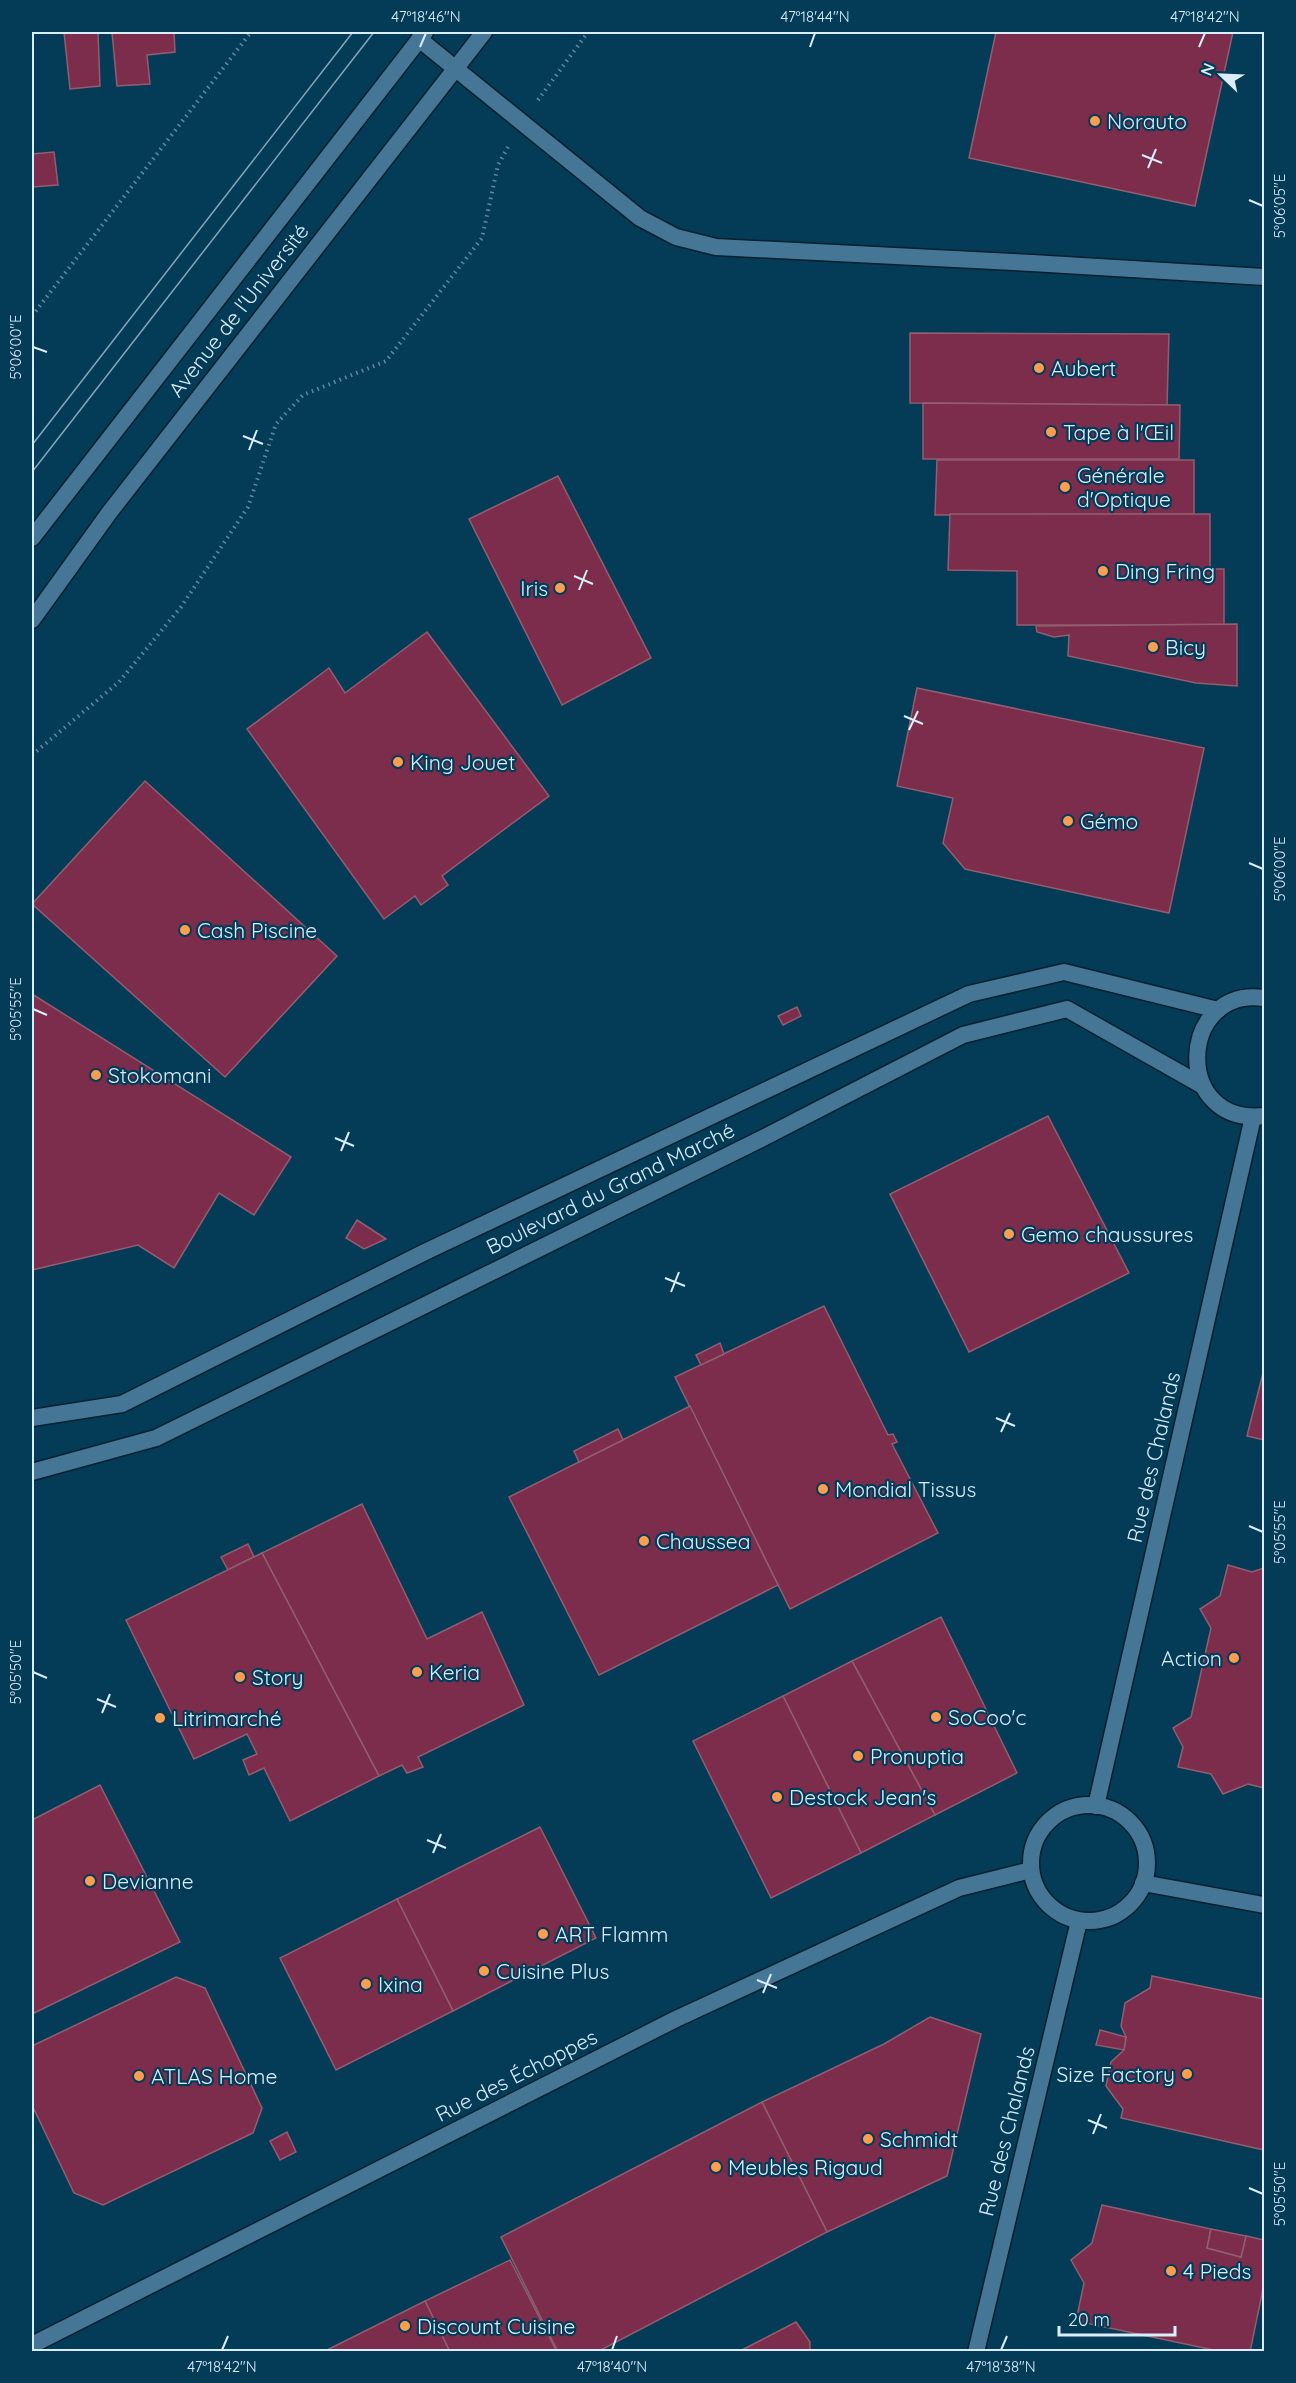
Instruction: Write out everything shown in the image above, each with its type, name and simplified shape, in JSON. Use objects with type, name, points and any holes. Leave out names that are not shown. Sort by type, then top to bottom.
[{"type":"street","name":"Avenue de l'Université","points":[[32,620],[109,513],[484,32]]},
{"type":"street","name":"Avenue de l'Université","points":[[32,538],[422,35]]},
{"type":"street","points":[[422,35],[456,69],[640,218],[676,237],[716,247],[1032,262],[1264,277]]},
{"type":"street","name":"Boulevard du Grand Marché","points":[[32,1419],[122,1404],[418,1255],[969,994],[1064,972],[1218,1010]]},
{"type":"street","points":[[1203,1086],[1196,1067],[1197,1046],[1204,1026],[1218,1010],[1239,1000],[1264,993]]},
{"type":"street","name":"Boulevard du Grand Marché","points":[[32,1472],[156,1438],[759,1140],[963,1035],[1067,1009],[1203,1086],[1216,1102],[1233,1113],[1259,1117]]},
{"type":"street","name":"Rue des Chalands","points":[[1096,1806],[1259,1117]]},
{"type":"street","points":[[1079,1806],[1096,1806],[1113,1810],[1127,1820],[1138,1833],[1145,1849],[1147,1866],[1143,1883],[1133,1901],[1118,1914],[1099,1921],[1079,1921],[1061,1915],[1046,1903],[1036,1888],[1031,1870],[1032,1852],[1038,1836],[1048,1822],[1063,1812],[1079,1806]]},
{"type":"street","name":"Rue des Échoppes","points":[[32,2345],[676,2019],[959,1888],[1031,1870]]},
{"type":"street","points":[[1143,1883],[1264,1905]]},
{"type":"street","name":"Rue des Chalands","points":[[976,2352],[1079,1921]]},
{"type":"path","points":[[32,316],[251,32]]},
{"type":"path","points":[[32,754],[119,682],[181,607],[248,507],[276,424],[303,395],[387,361],[469,255],[482,238],[498,165],[521,123],[588,32]]},
{"type":"building","points":[[64,32],[98,32],[100,86],[70,89]]},
{"type":"building","points":[[112,32],[174,32],[175,52],[147,55],[150,84],[117,86]]},
{"type":"building","name":"Norauto","points":[[996,32],[1233,32],[1195,206],[969,158]]},
{"type":"building","points":[[54,152],[58,185],[32,187],[32,154]]},
{"type":"building","name":"Aubert","points":[[910,333],[1169,334],[1167,405],[910,403]]},
{"type":"building","name":"Tape à l'Œil","points":[[923,403],[1180,405],[1179,459],[923,459]]},
{"type":"building","name":"Générale d'Optique","points":[[937,460],[1194,460],[1194,514],[935,515]]},
{"type":"building","name":"Iris","points":[[558,476],[651,658],[562,705],[469,519]]},
{"type":"building","name":"Ding Fring","points":[[950,514],[1210,514],[1210,569],[1224,569],[1224,625],[1017,625],[1017,571],[948,570]]},
{"type":"building","name":"Bicy","points":[[1237,624],[1237,686],[1196,683],[1068,656],[1069,635],[1054,637],[1037,632],[1036,626]]},
{"type":"building","name":"King Jouet","points":[[427,632],[549,796],[442,876],[448,885],[421,905],[415,896],[384,919],[247,729],[329,668],[345,693]]},
{"type":"building","name":"Gémo","points":[[917,688],[1204,748],[1169,913],[965,869],[943,843],[953,798],[897,786]]},
{"type":"building","name":"Cash Piscine","points":[[145,781],[337,956],[225,1077],[32,904]]},
{"type":"building","name":"Stokomani","points":[[32,994],[291,1157],[254,1215],[219,1193],[174,1268],[138,1245],[32,1270]]},
{"type":"building","points":[[797,1007],[801,1016],[783,1025],[778,1016]]},
{"type":"building","name":"Gemo chaussures","points":[[1048,1116],[1129,1273],[969,1352],[890,1194]]},
{"type":"building","points":[[357,1220],[386,1239],[364,1249],[346,1238]]},
{"type":"building","name":"Mondial Tissus","points":[[824,1306],[888,1435],[893,1434],[897,1442],[892,1444],[938,1533],[790,1609],[675,1377]]},
{"type":"building","points":[[720,1343],[724,1354],[701,1365],[696,1355]]},
{"type":"building","points":[[1264,1369],[1264,1440],[1247,1436]]},
{"type":"building","name":"Chaussea","points":[[690,1406],[778,1585],[599,1675],[509,1497]]},
{"type":"building","points":[[618,1429],[623,1440],[579,1462],[574,1451]]},
{"type":"building","name":"Keria","points":[[362,1504],[427,1639],[482,1612],[524,1705],[418,1757],[423,1767],[407,1773],[402,1765],[379,1776],[262,1553]]},
{"type":"building","points":[[248,1544],[254,1557],[228,1570],[221,1557]]},
{"type":"building","name":"Story","points":[[262,1553],[379,1776],[290,1821],[264,1768],[249,1775],[243,1760],[257,1754],[247,1734],[194,1759],[126,1620]]},
{"type":"building","name":"Action","points":[[1228,1565],[1252,1572],[1264,1568],[1264,1788],[1248,1784],[1223,1794],[1211,1774],[1178,1767],[1183,1747],[1173,1728],[1191,1717],[1211,1628],[1200,1609],[1220,1596]]},
{"type":"building","name":"SoCoo'c","points":[[941,1617],[1017,1773],[935,1815],[852,1661]]},
{"type":"building","name":"Pronuptia","points":[[852,1661],[935,1815],[861,1853],[783,1696]]},
{"type":"building","name":"Destock Jean's","points":[[783,1696],[861,1853],[771,1898],[693,1741]]},
{"type":"building","name":"Devianne","points":[[100,1785],[180,1942],[32,2014],[32,1820]]},
{"type":"building","points":[[540,1827],[596,1938],[453,2011],[397,1899]]},
{"type":"building","name":"Ixina","points":[[397,1899],[453,2011],[336,2070],[280,1958]]},
{"type":"building","name":"Size Factory","points":[[1152,1976],[1264,1999],[1264,2150],[1121,2118],[1123,2109],[1106,2086],[1111,2062],[1124,2050],[1126,2037],[1121,2026],[1125,2003],[1150,1988]]},
{"type":"building","name":"ATLAS Home","points":[[176,1977],[205,1988],[262,2108],[253,2133],[103,2205],[74,2193],[32,2105],[32,2046]]},
{"type":"building","name":"Schmidt","points":[[930,2017],[981,2034],[947,2176],[827,2232],[762,2102],[884,2044]]},
{"type":"building","points":[[1100,2030],[1126,2037],[1124,2050],[1096,2045]]},
{"type":"building","name":"Meubles Rigaud","points":[[762,2102],[827,2232],[597,2352],[558,2352],[501,2237]]},
{"type":"building","points":[[287,2132],[296,2152],[280,2160],[270,2141]]},
{"type":"building","name":"4 Pieds","points":[[1102,2205],[1211,2229],[1207,2248],[1241,2257],[1246,2236],[1264,2240],[1264,2284],[1250,2352],[1223,2352],[1076,2321],[1084,2283],[1071,2260],[1092,2243]]},
{"type":"building","points":[[1211,2229],[1246,2236],[1241,2257],[1207,2248]]},
{"type":"building","points":[[510,2260],[557,2352],[450,2352],[425,2301]]},
{"type":"building","name":"Discount Cuisine","points":[[425,2301],[450,2352],[323,2352]]},
{"type":"building","points":[[796,2322],[810,2342],[810,2352],[738,2352]]},
{"type":"tram line","points":[[32,445],[353,32]]},
{"type":"tram line","points":[[32,472],[374,32]]},
{"type":"place","name":"Norauto","points":[[1095,121]]},
{"type":"place","name":"Aubert","points":[[1039,368]]},
{"type":"place","name":"Tape à l'Œil","points":[[1051,432]]},
{"type":"place","name":"Générale d'Optique","points":[[1065,487]]},
{"type":"place","name":"Ding Fring","points":[[1103,571]]},
{"type":"place","name":"Iris","points":[[560,588]]},
{"type":"place","name":"Bicy","points":[[1153,647]]},
{"type":"place","name":"King Jouet","points":[[398,762]]},
{"type":"place","name":"Gémo","points":[[1068,821]]},
{"type":"place","name":"Cash Piscine","points":[[185,930]]},
{"type":"place","name":"Stokomani","points":[[96,1075]]},
{"type":"place","name":"Gemo chaussures","points":[[1009,1234]]},
{"type":"place","name":"Mondial Tissus","points":[[823,1489]]},
{"type":"place","name":"Chaussea","points":[[644,1541]]},
{"type":"place","name":"Action","points":[[1234,1658]]},
{"type":"place","name":"Keria","points":[[417,1672]]},
{"type":"place","name":"Story","points":[[240,1677]]},
{"type":"place","name":"SoCoo'c","points":[[936,1717]]},
{"type":"place","name":"Litrimarché","points":[[160,1718]]},
{"type":"place","name":"Pronuptia","points":[[858,1756]]},
{"type":"place","name":"Destock Jean's","points":[[777,1797]]},
{"type":"place","name":"Devianne","points":[[90,1881]]},
{"type":"place","name":"ART Flamm","points":[[543,1934]]},
{"type":"place","name":"Cuisine Plus","points":[[484,1971]]},
{"type":"place","name":"Ixina","points":[[366,1984]]},
{"type":"place","name":"Size Factory","points":[[1187,2074]]},
{"type":"place","name":"ATLAS Home","points":[[139,2076]]},
{"type":"place","name":"Schmidt","points":[[868,2139]]},
{"type":"place","name":"Meubles Rigaud","points":[[716,2167]]},
{"type":"place","name":"4 Pieds","points":[[1171,2271]]},
{"type":"place","name":"Discount Cuisine","points":[[405,2326]]}]
